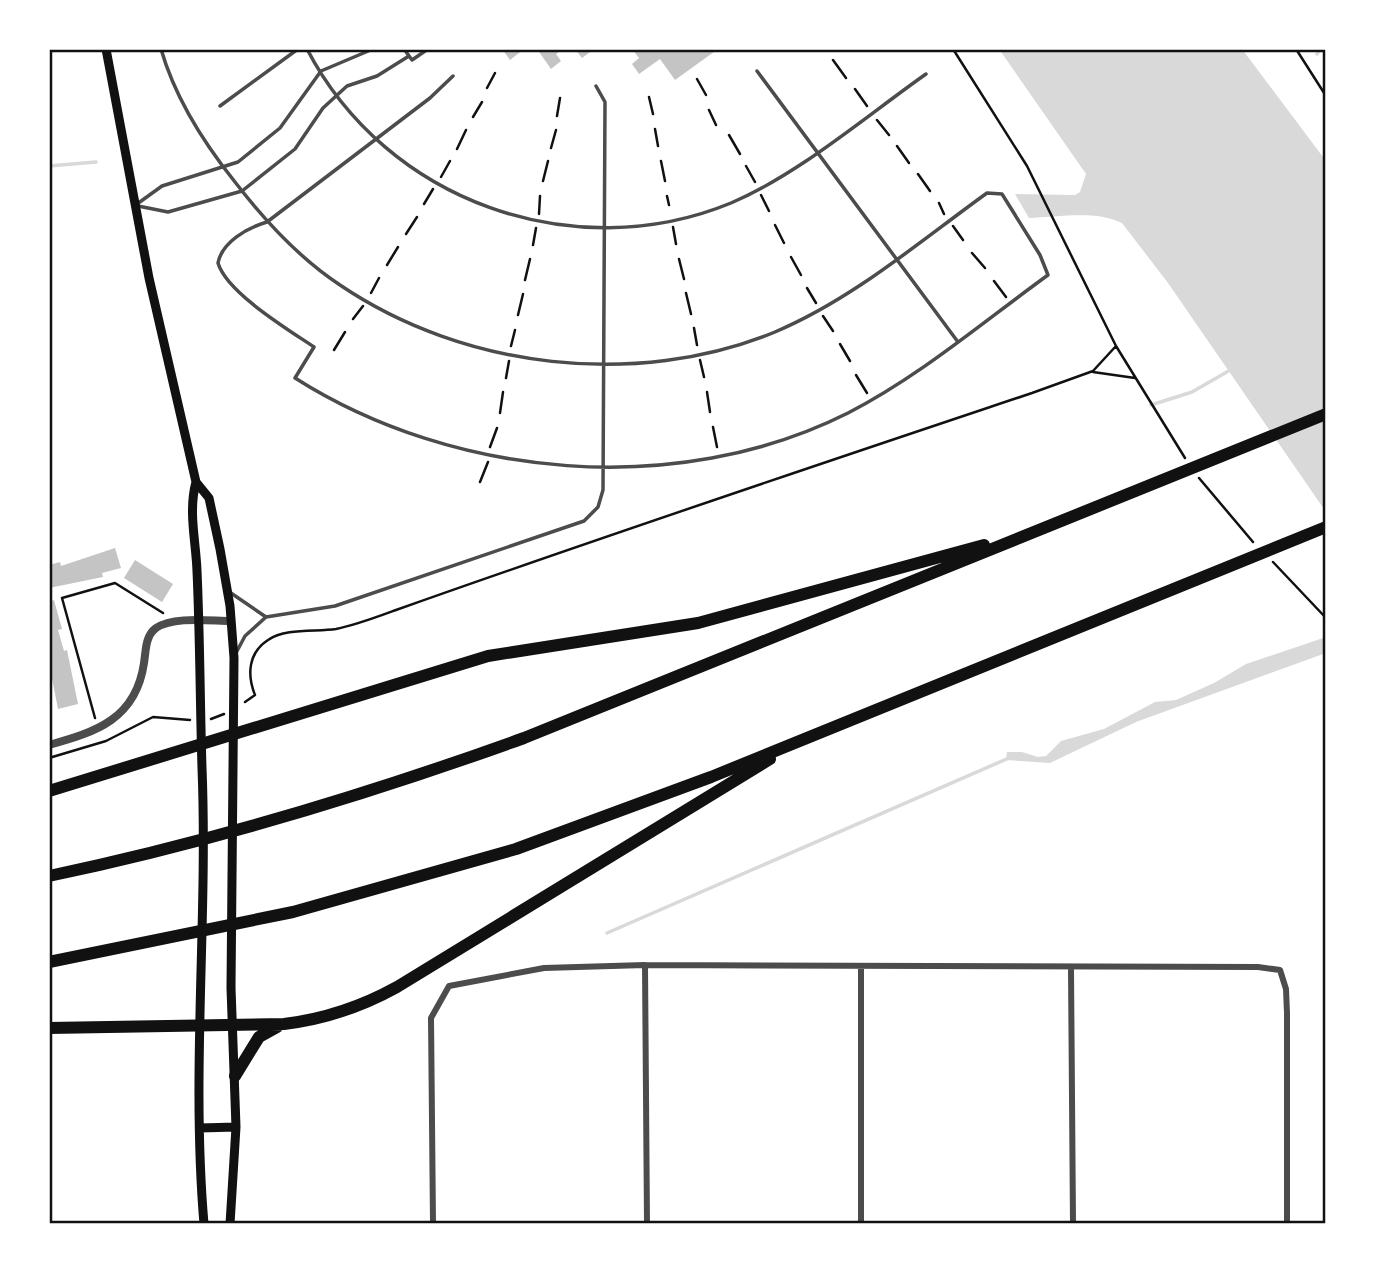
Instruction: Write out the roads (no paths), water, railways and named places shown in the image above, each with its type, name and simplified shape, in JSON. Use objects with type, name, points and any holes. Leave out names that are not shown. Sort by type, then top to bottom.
[{"type":"highway","points":[[49,876],[284,818],[415,777],[524,738],[1326,414]]},
{"type":"highway","points":[[49,962],[158,942],[293,912],[516,849],[629,809],[1326,527]]},
{"type":"highway","points":[[49,791],[488,656],[698,622],[1035,531]]},
{"type":"highway","points":[[49,1028],[233,1027],[314,1021],[343,1012],[385,993],[650,831],[713,796],[793,743]]},
{"type":"highway","points":[[235,1076],[259,1037],[284,1024]]},
{"type":"main road","points":[[106,49],[136,205],[196,482],[209,498],[231,621],[234,658],[233,1027],[236,1127],[230,1224]]},
{"type":"main road","points":[[196,482],[190,503],[197,570],[201,743],[202,989],[199,1028],[204,1224]]},
{"type":"main road","points":[[200,1128],[236,1127]]},
{"type":"street","points":[[49,745],[106,726],[124,708],[139,684],[148,641],[155,629],[166,624],[231,621]]},
{"type":"street","points":[[645,965],[647,1224]]},
{"type":"street","points":[[433,1224],[431,1017],[449,986],[544,968],[645,965],[1071,969],[1258,967],[1280,970],[1286,989],[1287,1013],[1287,1224]]},
{"type":"street","points":[[861,966],[861,1224]]},
{"type":"street","points":[[1071,969],[1073,1224]]},
{"type":"lane","points":[[161,49],[182,105],[223,168],[267,222],[340,286],[418,327],[460,344],[588,365],[673,360],[737,345],[776,332],[854,290],[987,193],[1002,194],[1040,255],[1048,275],[893,388],[846,414],[776,441],[719,455],[604,467],[530,462],[437,444],[372,419],[295,377],[314,347],[276,321],[231,282],[218,264],[220,253],[238,237],[252,227],[267,222],[430,98],[453,76]]},
{"type":"lane","points":[[220,106],[298,49]]},
{"type":"lane","points":[[307,49],[338,94],[375,139],[399,159],[473,203],[538,221],[604,227],[645,226],[705,213],[758,189],[926,74]]},
{"type":"lane","points":[[136,205],[162,186],[238,162],[280,128],[321,71],[373,49]]},
{"type":"lane","points":[[404,49],[412,60],[428,49]]},
{"type":"lane","points":[[136,205],[168,212],[242,191],[295,149],[323,108],[347,86],[377,76],[409,56]]},
{"type":"lane","points":[[757,71],[958,342]]},
{"type":"lane","points":[[234,658],[245,636],[266,617],[335,606],[584,521],[593,515],[602,497],[604,467],[605,102],[596,86]]},
{"type":"lane","points":[[227,590],[266,617]]},
{"type":"waterway","points":[[1317,54],[1320,49]]},
{"type":"waterway","points":[[49,166],[96,162]]},
{"type":"waterway","points":[[1151,405],[1192,392],[1232,369]]},
{"type":"waterway","points":[[607,933],[1009,758]]}]
